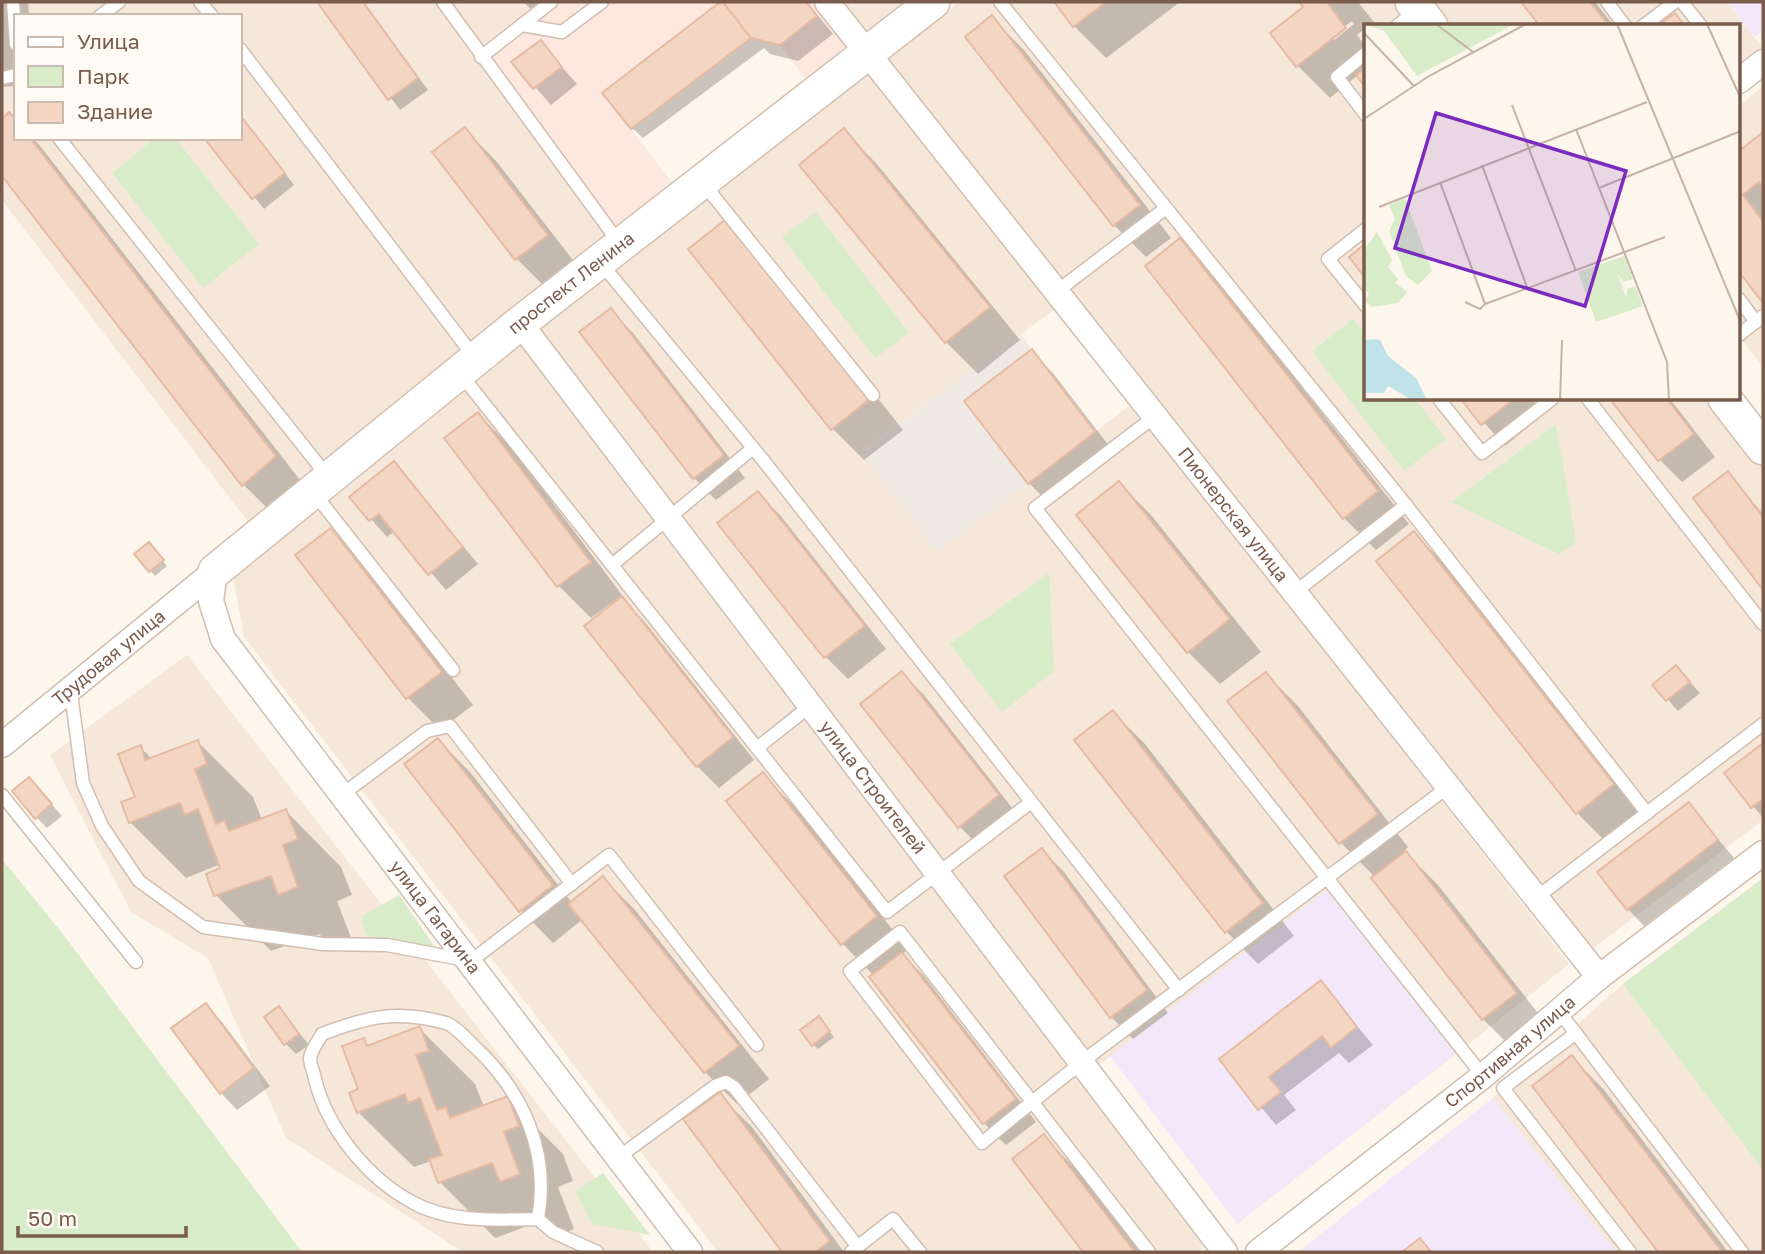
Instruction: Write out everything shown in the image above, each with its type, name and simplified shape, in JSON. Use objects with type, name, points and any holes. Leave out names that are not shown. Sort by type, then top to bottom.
[{"type":"street","name":"Пионерская улица","points":[[827,2],[1599,977]]},
{"type":"street","name":"проспект Ленина","points":[[215,571],[467,365],[933,2]]},
{"type":"street","points":[[1740,77],[1763,62]]},
{"type":"street","name":"улица Строителей","points":[[520,323],[1225,1252]]},
{"type":"street","points":[[1727,401],[1763,448]]},
{"type":"street","name":"Трудовая улица","points":[[2,745],[69,686],[215,571]]},
{"type":"street","name":"улица Гагарина","points":[[215,571],[211,601],[223,639],[471,961],[690,1252]]},
{"type":"street","name":"Спортивная улица","points":[[1258,1252],[1483,1076],[1599,977],[1763,853]]},
{"type":"lane","points":[[103,14],[119,2]]},
{"type":"lane","points":[[443,2],[610,253],[752,448],[1179,990]]},
{"type":"lane","points":[[481,57],[551,2]]},
{"type":"lane","points":[[522,25],[562,32],[602,2]]},
{"type":"lane","points":[[1000,2],[1406,505],[1647,813]]},
{"type":"lane","points":[[1607,2],[1624,24]]},
{"type":"lane","points":[[1646,24],[1675,2]]},
{"type":"lane","points":[[1682,2],[1700,24]]},
{"type":"lane","points":[[242,52],[612,565],[887,912],[1031,802]]},
{"type":"lane","points":[[1364,55],[1337,77],[1364,112]]},
{"type":"lane","points":[[61,140],[320,483],[453,670]]},
{"type":"lane","points":[[702,182],[873,395]]},
{"type":"lane","points":[[1056,292],[1166,208]]},
{"type":"lane","points":[[1364,231],[1328,259],[1364,304]]},
{"type":"lane","points":[[1740,300],[1760,319],[1740,334]]},
{"type":"lane","points":[[1441,401],[1482,453],[1549,401]]},
{"type":"lane","points":[[1590,401],[1763,624]]},
{"type":"lane","points":[[1154,416],[1035,508],[1483,1076]]},
{"type":"lane","points":[[612,565],[752,448]]},
{"type":"lane","points":[[1294,593],[1406,505]]},
{"type":"lane","points":[[69,686],[83,783],[102,826],[139,881],[203,927],[323,944],[387,945],[471,961],[609,855],[757,1045]]},
{"type":"lane","points":[[757,748],[810,706]]},
{"type":"lane","points":[[1536,898],[1763,724]]},
{"type":"lane","points":[[343,794],[427,732],[438,726],[450,726],[572,884]]},
{"type":"lane","points":[[1149,1252],[1032,1102],[900,932],[850,971],[982,1143],[1032,1102],[1081,1063],[1448,787]]},
{"type":"lane","points":[[2,795],[136,962]]},
{"type":"lane","points":[[1558,1010],[1742,1252]]},
{"type":"lane","points":[[538,1219],[543,1190],[536,1138],[522,1105],[487,1059],[450,1024],[414,1017],[369,1017],[321,1034],[310,1058],[319,1096],[340,1139],[371,1170],[412,1203],[451,1215],[538,1219],[553,1232],[597,1252]]},
{"type":"lane","points":[[1576,1033],[1503,1088],[1630,1252]]},
{"type":"lane","points":[[619,1157],[715,1086],[726,1082],[734,1087],[854,1250],[893,1219],[920,1252]]},
{"type":"shaded area","points":[[2,2],[536,2],[481,46],[620,233],[249,523],[2,200]]},
{"type":"shaded area","points":[[536,2],[817,2],[855,52],[811,86],[780,45],[751,38],[631,129],[677,189],[620,233],[480,46]]},
{"type":"shaded area","points":[[817,2],[919,2],[855,52]]},
{"type":"shaded area","points":[[959,2],[1398,2],[1415,24],[1364,24],[1364,401],[1711,401],[1763,468],[1763,820],[1592,949],[888,58]]},
{"type":"shaded area","points":[[1426,2],[1727,2],[1763,48],[1740,67],[1740,24],[1443,24]]},
{"type":"shaded area","points":[[1727,2],[1763,2],[1763,30],[1755,37]]},
{"type":"shaded area","points":[[869,73],[1054,310],[862,451],[937,551],[1132,404],[1569,964],[1456,1054],[1327,890],[1095,1068],[533,330]]},
{"type":"shaded area","points":[[1763,86],[1763,367],[1740,337],[1740,105]]},
{"type":"shaded area","points":[[1020,334],[1032,349],[964,401],[1028,484],[937,551],[862,452]]},
{"type":"shaded area","points":[[523,337],[1204,1247],[1197,1252],[718,1252],[244,637],[232,572]]},
{"type":"shaded area","points":[[187,655],[653,1252],[463,1252],[286,1138],[208,958],[131,912],[50,755]]},
{"type":"shaded area","points":[[1327,890],[1456,1054],[1237,1224],[1110,1056]]},
{"type":"shaded area","points":[[1623,984],[1763,1170],[1763,1252],[1616,1252],[1493,1098]]},
{"type":"shaded area","points":[[1493,1098],[1616,1252],[1298,1252],[1470,1116]]},
{"type":"green space","points":[[153,140],[177,140],[259,244],[203,288],[112,173]]},
{"type":"green space","points":[[816,212],[909,333],[875,358],[782,237]]},
{"type":"green space","points":[[1353,319],[1364,333],[1364,401],[1417,401],[1446,439],[1404,471],[1312,351]]},
{"type":"green space","points":[[1556,424],[1576,543],[1559,554],[1451,502]]},
{"type":"green space","points":[[1049,573],[1054,671],[1002,712],[950,644]]},
{"type":"green space","points":[[2,859],[62,933],[302,1252],[2,1251]]},
{"type":"green space","points":[[1763,878],[1763,1170],[1623,984]]},
{"type":"green space","points":[[399,895],[435,947],[366,935],[361,917]]},
{"type":"green space","points":[[603,1173],[650,1235],[592,1224],[575,1191]]},
{"type":"building","points":[[317,2],[363,2],[418,78],[388,100]]},
{"type":"building","points":[[723,2],[751,38],[631,129],[602,93]]},
{"type":"building","points":[[723,2],[806,2],[817,16],[780,45],[751,38]]},
{"type":"building","points":[[1054,2],[1106,2],[1073,27]]},
{"type":"building","points":[[1299,2],[1327,2],[1346,28],[1296,67],[1270,33],[1303,7]]},
{"type":"building","points":[[1521,2],[1590,2],[1607,24],[1538,24]]},
{"type":"building","points":[[1675,13],[1683,24],[1660,24]]},
{"type":"building","points":[[992,15],[1140,205],[1113,226],[965,37]]},
{"type":"building","points":[[541,40],[562,67],[533,89],[511,62]]},
{"type":"building","points":[[1364,69],[1364,85],[1356,75]]},
{"type":"building","points":[[9,112],[14,118],[14,140],[32,140],[276,456],[242,486],[2,176],[2,119]]},
{"type":"building","points":[[242,118],[285,173],[252,199],[206,140],[242,140]]},
{"type":"building","points":[[465,127],[548,235],[515,260],[432,152]]},
{"type":"building","points":[[844,128],[990,307],[945,343],[799,165]]},
{"type":"building","points":[[1763,132],[1763,187],[1759,182],[1743,195],[1763,221],[1763,303],[1740,273],[1740,150]]},
{"type":"building","points":[[729,217],[872,397],[831,430],[688,249]]},
{"type":"building","points":[[1180,238],[1378,491],[1343,519],[1145,266]]},
{"type":"building","points":[[1364,245],[1364,276],[1349,257]]},
{"type":"building","points":[[611,308],[724,455],[693,479],[579,332]]},
{"type":"building","points":[[1032,349],[1095,432],[1028,484],[964,401]]},
{"type":"building","points":[[1463,401],[1511,401],[1481,425]]},
{"type":"building","points":[[1612,401],[1669,401],[1694,434],[1658,461]]},
{"type":"building","points":[[478,412],[591,562],[557,587],[444,438]]},
{"type":"building","points":[[394,461],[463,547],[428,575],[379,514],[369,521],[349,497]]},
{"type":"building","points":[[1728,471],[1763,517],[1763,590],[1693,498]]},
{"type":"building","points":[[1119,481],[1230,619],[1187,653],[1076,515]]},
{"type":"building","points":[[758,491],[865,626],[824,658],[717,523]]},
{"type":"building","points":[[331,528],[442,672],[406,699],[295,555]]},
{"type":"building","points":[[1414,531],[1614,784],[1576,814],[1376,561]]},
{"type":"building","points":[[149,542],[164,560],[149,572],[134,554]]},
{"type":"building","points":[[622,596],[733,737],[696,767],[584,626]]},
{"type":"building","points":[[1676,665],[1690,682],[1666,701],[1652,685]]},
{"type":"building","points":[[902,671],[999,795],[958,828],[860,704]]},
{"type":"building","points":[[1266,672],[1378,814],[1339,844],[1227,701]]},
{"type":"building","points":[[1113,710],[1263,903],[1225,933],[1074,740]]},
{"type":"building","points":[[438,738],[553,885],[519,912],[404,764]]},
{"type":"building","points":[[198,740],[207,764],[195,769],[216,824],[224,820],[229,831],[286,809],[298,839],[283,845],[298,887],[278,895],[271,876],[214,896],[206,874],[220,868],[198,809],[185,815],[180,803],[129,823],[121,802],[135,797],[118,754],[141,745],[145,760]]},
{"type":"building","points":[[1763,743],[1763,799],[1751,808],[1724,773]]},
{"type":"building","points":[[763,772],[877,916],[841,945],[726,801]]},
{"type":"building","points":[[29,777],[52,804],[35,819],[12,791]]},
{"type":"building","points":[[1689,802],[1718,840],[1627,910],[1597,872]]},
{"type":"building","points":[[1042,848],[1147,990],[1110,1018],[1004,876]]},
{"type":"building","points":[[1406,851],[1517,993],[1482,1020],[1371,878]]},
{"type":"building","points":[[603,876],[739,1046],[704,1073],[568,904]]},
{"type":"building","points":[[902,952],[1016,1099],[983,1124],[869,977]]},
{"type":"building","points":[[1321,980],[1357,1027],[1331,1048],[1322,1036],[1269,1077],[1281,1092],[1258,1110],[1219,1059]]},
{"type":"building","points":[[206,1003],[254,1068],[220,1094],[171,1028]]},
{"type":"building","points":[[279,1006],[299,1034],[284,1045],[264,1017]]},
{"type":"building","points":[[819,1016],[830,1031],[812,1046],[800,1030]]},
{"type":"building","points":[[420,1026],[429,1051],[416,1055],[437,1110],[446,1107],[450,1118],[508,1096],[519,1126],[504,1132],[520,1174],[500,1182],[492,1163],[438,1183],[429,1159],[442,1155],[420,1098],[408,1103],[405,1094],[357,1113],[349,1093],[358,1089],[342,1046],[364,1038],[367,1046]]},
{"type":"building","points":[[1572,1055],[1722,1252],[1658,1252],[1532,1086]]},
{"type":"building","points":[[720,1092],[830,1241],[815,1252],[782,1252],[683,1119]]},
{"type":"building","points":[[1044,1134],[1135,1252],[1083,1252],[1012,1159]]},
{"type":"building","points":[[1420,1238],[1431,1252],[1402,1252]]}]
